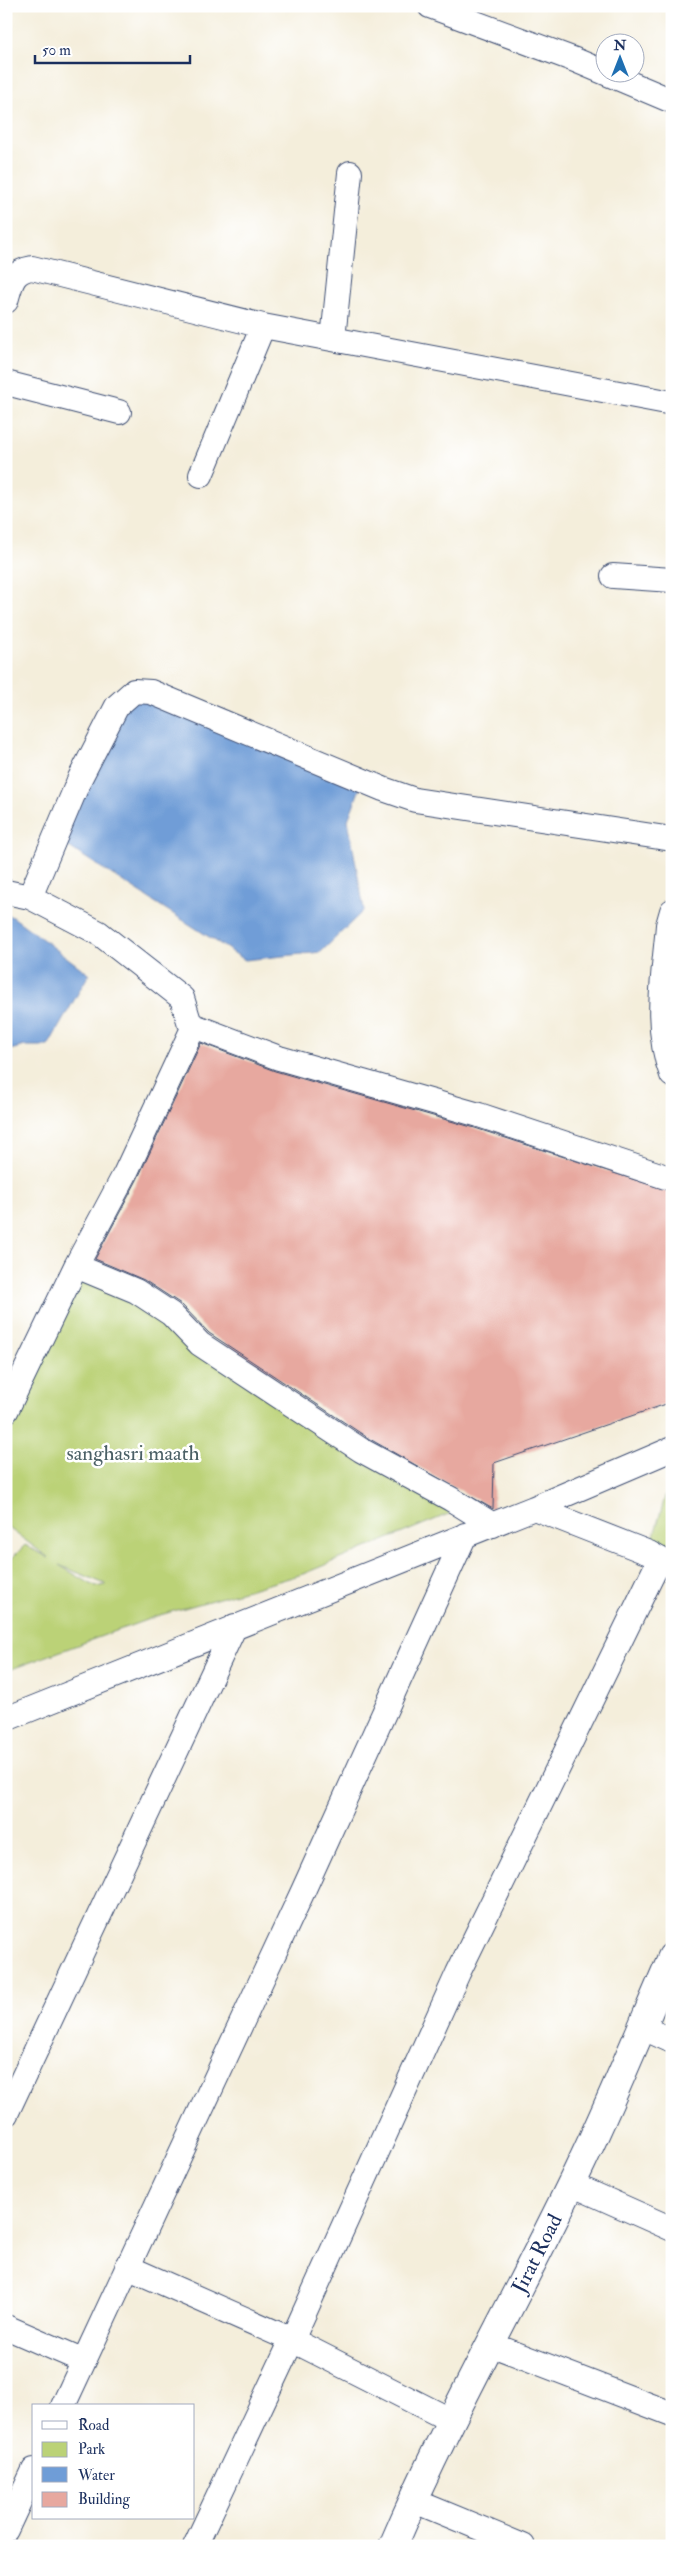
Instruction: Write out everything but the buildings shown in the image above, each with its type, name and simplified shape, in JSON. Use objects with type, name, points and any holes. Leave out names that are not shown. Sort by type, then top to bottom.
[{"type":"main road","name":"Jirat Road","points":[[393,2546],[412,2500],[571,2184],[672,1958]]},
{"type":"street","points":[[430,6],[575,60],[672,101]]},
{"type":"street","points":[[333,339],[350,173]]},
{"type":"street","points":[[6,301],[14,276],[22,270],[32,268],[263,326],[672,403]]},
{"type":"street","points":[[201,475],[263,326]]},
{"type":"street","points":[[6,383],[118,412]]},
{"type":"street","points":[[613,576],[672,580]]},
{"type":"street","points":[[30,897],[80,778],[117,706],[134,691],[151,692],[383,789],[415,800],[672,839]]},
{"type":"street","points":[[6,892],[30,897],[99,933],[182,998],[189,1021],[194,1026],[279,1058],[479,1115],[672,1179]]},
{"type":"street","points":[[669,1060],[660,1027],[668,925],[672,911]]},
{"type":"street","points":[[6,1411],[76,1266],[125,1174],[194,1026]]},
{"type":"street","points":[[76,1266],[136,1291],[171,1314],[200,1344],[280,1397],[361,1450],[451,1499],[492,1525]]},
{"type":"street","points":[[6,1719],[534,1508],[672,1449]]},
{"type":"street","points":[[195,2546],[292,2340],[458,1973],[666,1563],[649,1553],[534,1508]]},
{"type":"street","points":[[64,2404],[303,1891],[465,1535]]},
{"type":"street","points":[[6,2114],[235,1626]]},
{"type":"street","points":[[641,2027],[672,2040]]},
{"type":"street","points":[[571,2184],[672,2229]]},
{"type":"street","points":[[127,2267],[292,2340],[452,2421]]},
{"type":"street","points":[[6,2327],[84,2361]]},
{"type":"street","points":[[490,2344],[672,2414]]},
{"type":"street","points":[[6,2530],[32,2474]]},
{"type":"street","points":[[412,2500],[523,2546]]},
{"type":"green space","name":"sanghasri maath","points":[[76,1266],[451,1513],[303,1574],[160,1615],[6,1671],[6,1564],[25,1545],[49,1558],[6,1526],[6,1407]],"holes":[[[59,1565],[105,1584],[96,1587]]]},
{"type":"green space","points":[[672,1476],[672,1566],[649,1553]]},
{"type":"water","points":[[134,691],[363,780],[348,820],[364,910],[321,952],[245,960],[55,838]]},
{"type":"water","points":[[6,915],[13,917],[89,974],[48,1046],[25,1046],[6,1051]]}]
